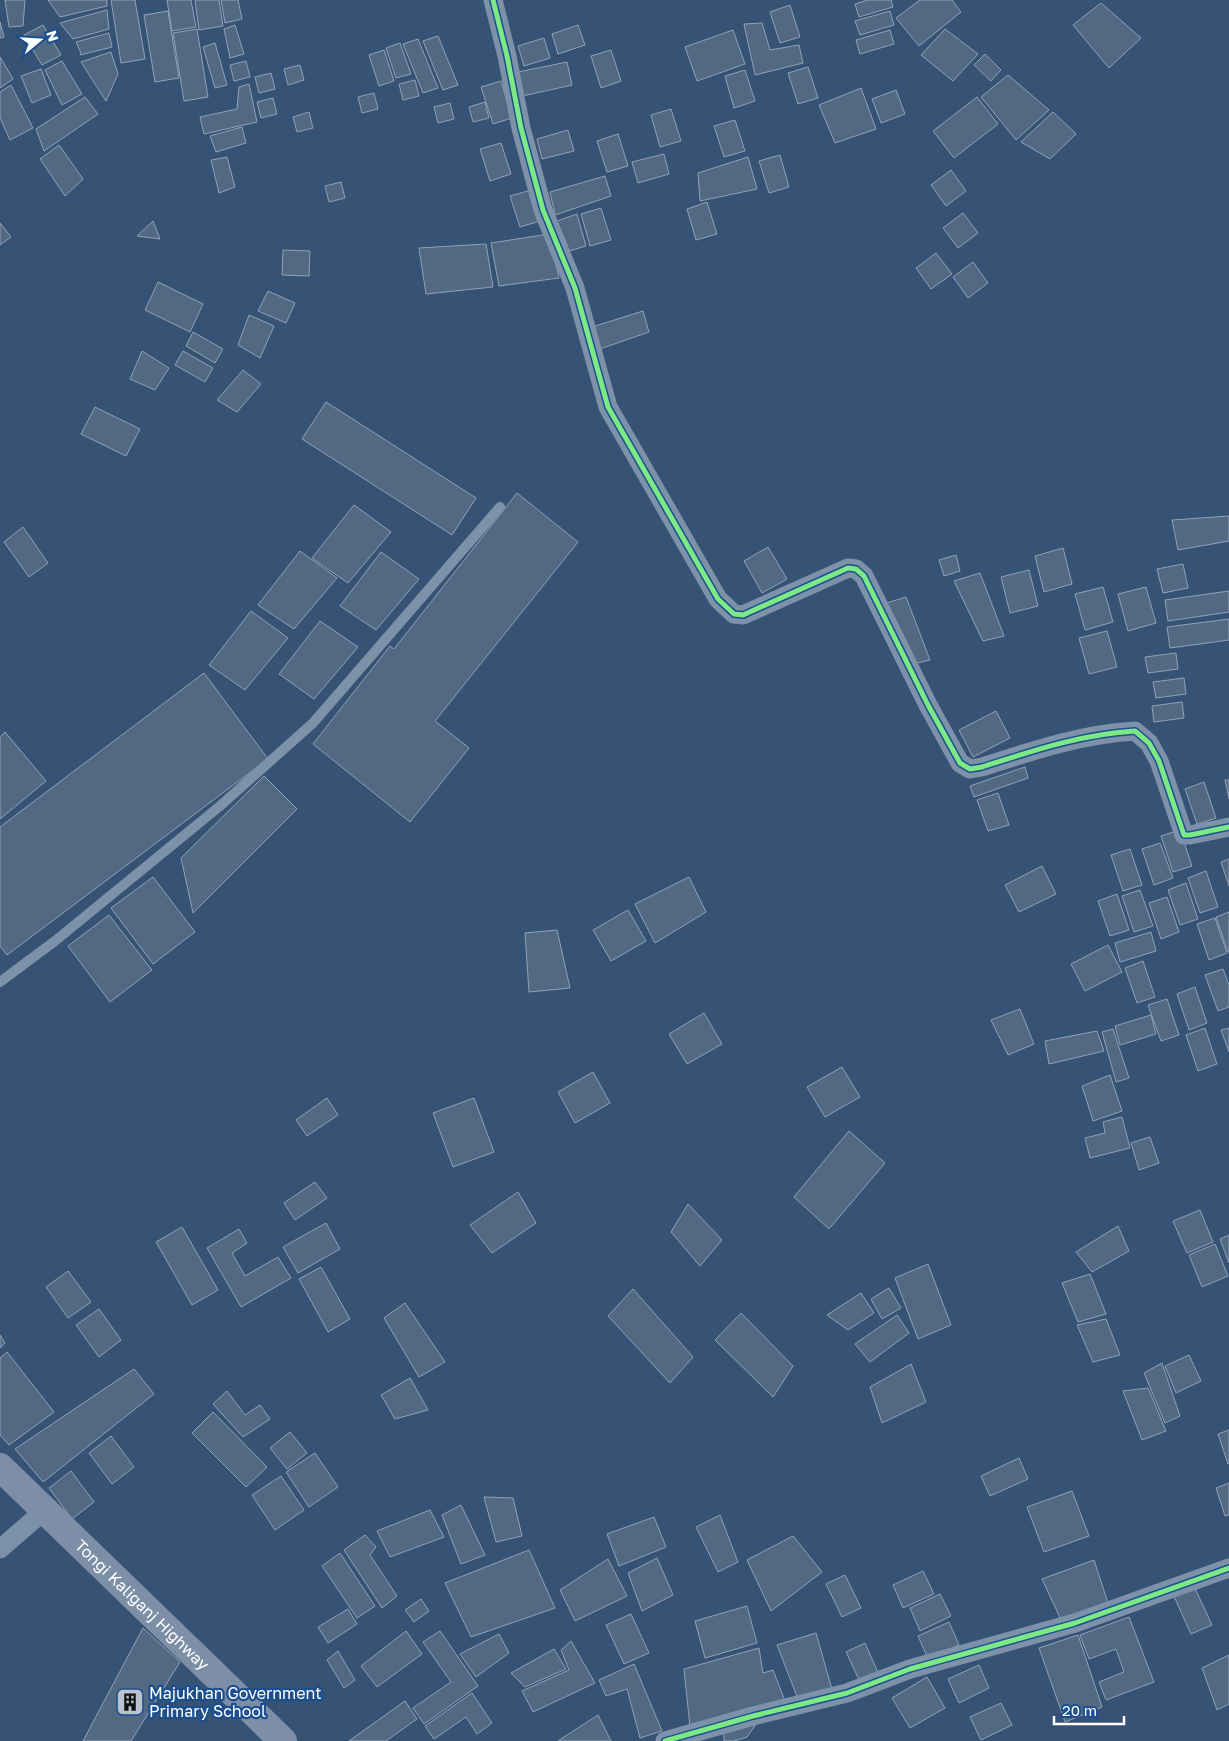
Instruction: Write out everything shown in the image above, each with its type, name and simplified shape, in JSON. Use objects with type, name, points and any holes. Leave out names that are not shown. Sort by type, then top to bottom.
[{"type":"main road","name":"Tongi Kaliganj Highway","points":[[0,1467],[283,1741]]},
{"type":"street","points":[[493,0],[507,56],[521,128],[543,210],[575,288],[608,407],[668,515],[718,599],[734,614],[743,615],[848,568],[856,569],[864,576],[928,705],[960,763],[970,769],[982,767],[1058,743],[1135,730],[1149,743],[1159,761],[1184,835],[1229,827]]},
{"type":"street","points":[[0,1549],[45,1510]]},
{"type":"street","points":[[665,1741],[847,1692],[910,1669],[1075,1622],[1229,1568]]},
{"type":"lane","points":[[0,982],[55,940],[220,806],[312,723],[500,506]]},
{"type":"building","points":[[5,0],[25,0],[23,26],[9,27]]},
{"type":"building","points":[[48,0],[107,0],[107,6],[60,17]]},
{"type":"building","points":[[111,0],[135,0],[145,59],[121,63]]},
{"type":"building","points":[[167,0],[191,0],[196,27],[172,31]]},
{"type":"building","points":[[195,0],[219,0],[223,26],[199,30]]},
{"type":"building","points":[[221,0],[238,0],[242,19],[225,23]]},
{"type":"building","points":[[868,0],[891,0],[893,7],[859,17],[855,4]]},
{"type":"building","points":[[920,0],[952,0],[961,12],[919,46],[896,18]]},
{"type":"building","points":[[1101,3],[1141,38],[1109,68],[1073,25]]},
{"type":"building","points":[[790,5],[800,37],[780,43],[770,12]]},
{"type":"building","points":[[107,10],[109,29],[73,39],[60,23]]},
{"type":"building","points":[[168,11],[179,78],[155,82],[144,15]]},
{"type":"building","points":[[890,11],[894,25],[860,35],[855,21]]},
{"type":"building","points":[[0,22],[4,37],[0,38]]},
{"type":"building","points":[[762,23],[770,50],[799,45],[803,63],[755,75],[744,24]]},
{"type":"building","points":[[43,25],[61,55],[42,65],[24,35]]},
{"type":"building","points":[[235,25],[244,54],[230,58],[224,29]]},
{"type":"building","points":[[578,25],[585,45],[558,54],[552,34]]},
{"type":"building","points":[[197,29],[208,97],[184,101],[173,33]]},
{"type":"building","points":[[945,29],[978,54],[953,81],[921,55]]},
{"type":"building","points":[[733,30],[745,64],[697,81],[685,47]]},
{"type":"building","points":[[890,30],[894,44],[860,54],[856,40]]},
{"type":"building","points":[[109,33],[112,47],[80,55],[81,53],[76,42]]},
{"type":"building","points":[[438,36],[458,85],[443,90],[423,41]]},
{"type":"building","points":[[544,38],[550,58],[524,66],[518,46]]},
{"type":"building","points":[[418,39],[438,88],[423,93],[403,44]]},
{"type":"building","points":[[215,43],[227,85],[215,88],[203,47]]},
{"type":"building","points":[[400,43],[411,74],[396,78],[386,48]]},
{"type":"building","points":[[384,50],[394,81],[379,86],[369,55]]},
{"type":"building","points":[[611,50],[621,81],[601,88],[591,56]]},
{"type":"building","points":[[111,52],[118,74],[106,101],[81,62]]},
{"type":"building","points":[[985,54],[1001,70],[991,81],[974,65]]},
{"type":"building","points":[[0,57],[13,79],[0,88]]},
{"type":"building","points":[[62,61],[82,94],[62,105],[45,70]]},
{"type":"building","points":[[246,61],[250,77],[234,81],[230,65]]},
{"type":"building","points":[[567,62],[572,85],[518,97],[513,73]]},
{"type":"building","points":[[300,65],[304,80],[288,85],[284,69]]},
{"type":"building","points":[[808,67],[818,98],[798,104],[788,73]]},
{"type":"building","points":[[41,69],[51,95],[32,103],[21,76]]},
{"type":"building","points":[[745,70],[755,101],[734,108],[725,76]]},
{"type":"building","points":[[271,73],[275,89],[259,93],[255,77]]},
{"type":"building","points":[[1008,75],[1049,110],[1016,140],[981,97]]},
{"type":"building","points":[[415,80],[419,96],[403,100],[399,84]]},
{"type":"building","points":[[501,81],[512,118],[493,124],[481,87]]},
{"type":"building","points":[[249,84],[257,122],[204,134],[200,117],[237,109],[239,87]]},
{"type":"building","points":[[11,85],[33,128],[10,140],[0,118],[0,92]]},
{"type":"building","points":[[861,88],[876,129],[835,143],[819,105]]},
{"type":"building","points":[[896,90],[905,114],[881,123],[872,99]]},
{"type":"building","points":[[374,93],[378,109],[362,113],[358,97]]},
{"type":"building","points":[[85,97],[98,114],[44,151],[36,129]]},
{"type":"building","points":[[977,97],[998,124],[954,158],[933,131]]},
{"type":"building","points":[[273,98],[277,114],[261,118],[257,102]]},
{"type":"building","points":[[485,102],[489,118],[473,122],[469,107]]},
{"type":"building","points":[[450,103],[454,119],[438,123],[434,107]]},
{"type":"building","points":[[671,109],[681,141],[660,147],[651,115]]},
{"type":"building","points":[[309,112],[313,128],[297,132],[293,117]]},
{"type":"building","points":[[1053,112],[1076,134],[1050,159],[1021,142]]},
{"type":"building","points":[[735,120],[745,151],[724,157],[714,126]]},
{"type":"building","points":[[242,127],[246,143],[216,152],[210,136]]},
{"type":"building","points":[[568,130],[574,151],[542,159],[537,139]]},
{"type":"building","points":[[618,134],[628,166],[607,172],[597,141]]},
{"type":"building","points":[[501,143],[511,174],[490,181],[480,149]]},
{"type":"building","points":[[59,145],[83,179],[65,196],[40,159]]},
{"type":"building","points":[[664,154],[669,174],[638,183],[632,162]]},
{"type":"building","points":[[780,155],[789,187],[769,193],[759,161]]},
{"type":"building","points":[[227,157],[235,187],[219,193],[211,160]]},
{"type":"building","points":[[748,157],[757,189],[700,201],[698,173]]},
{"type":"building","points":[[951,170],[966,191],[946,206],[931,185]]},
{"type":"building","points":[[605,176],[611,196],[555,215],[550,192]]},
{"type":"building","points":[[341,182],[345,198],[329,202],[325,186]]},
{"type":"building","points":[[531,190],[540,221],[520,227],[510,196]]},
{"type":"building","points":[[707,202],[717,234],[696,240],[687,209]]},
{"type":"building","points":[[601,208],[611,240],[590,246],[581,214]]},
{"type":"building","points":[[963,213],[978,233],[958,248],[943,228]]},
{"type":"building","points":[[577,214],[586,246],[566,252],[557,221]]},
{"type":"building","points":[[153,221],[160,239],[137,236]]},
{"type":"building","points":[[0,223],[11,237],[0,245]]},
{"type":"building","points":[[549,234],[559,278],[499,286],[491,243]]},
{"type":"building","points":[[486,244],[493,287],[426,294],[419,248]]},
{"type":"building","points":[[283,250],[310,251],[309,276],[282,275]]},
{"type":"building","points":[[936,253],[952,274],[931,289],[916,268]]},
{"type":"building","points":[[973,262],[988,283],[968,298],[953,277]]},
{"type":"building","points":[[158,282],[203,304],[190,332],[145,310]]},
{"type":"building","points":[[268,291],[295,303],[286,323],[258,311]]},
{"type":"building","points":[[643,311],[649,332],[594,351],[589,328]]},
{"type":"building","points":[[249,315],[274,326],[260,358],[238,345]]},
{"type":"building","points":[[193,332],[223,349],[215,363],[186,346]]},
{"type":"building","points":[[142,351],[169,368],[155,390],[130,379]]},
{"type":"building","points":[[183,351],[213,368],[205,382],[175,365]]},
{"type":"building","points":[[243,370],[261,384],[237,412],[217,400]]},
{"type":"building","points":[[326,402],[476,498],[452,535],[302,439]]},
{"type":"building","points":[[95,407],[140,429],[126,456],[81,434]]},
{"type":"building","points":[[517,493],[578,542],[435,721],[469,748],[410,822],[313,744],[390,646],[394,649]]},
{"type":"building","points":[[354,505],[391,532],[348,583],[312,558]]},
{"type":"building","points":[[1229,516],[1229,541],[1178,550],[1172,520]]},
{"type":"building","points":[[23,527],[48,563],[29,577],[4,542]]},
{"type":"building","points":[[768,547],[787,579],[762,593],[744,561]]},
{"type":"building","points":[[1063,548],[1072,584],[1044,592],[1035,556]]},
{"type":"building","points":[[300,551],[337,578],[294,629],[258,605]]},
{"type":"building","points":[[381,552],[419,579],[376,630],[340,606]]},
{"type":"building","points":[[956,555],[960,571],[944,576],[939,560]]},
{"type":"building","points":[[1183,564],[1188,588],[1163,593],[1157,569]]},
{"type":"building","points":[[1029,570],[1038,606],[1010,613],[1001,577]]},
{"type":"building","points":[[980,573],[1004,636],[983,641],[954,581]]},
{"type":"building","points":[[1103,587],[1113,622],[1085,630],[1075,594]]},
{"type":"building","points":[[1146,587],[1156,623],[1128,631],[1118,594]]},
{"type":"building","points":[[1229,591],[1229,612],[1168,621],[1165,600]]},
{"type":"building","points":[[906,597],[930,660],[909,665],[880,605]]},
{"type":"building","points":[[251,611],[288,638],[245,690],[209,665]]},
{"type":"building","points":[[1229,619],[1229,640],[1170,648],[1167,627]]},
{"type":"building","points":[[320,621],[358,647],[314,699],[279,674]]},
{"type":"building","points":[[1107,631],[1117,667],[1089,674],[1079,638]]},
{"type":"building","points":[[1176,653],[1178,669],[1148,673],[1145,657]]},
{"type":"building","points":[[204,673],[268,759],[7,955],[0,946],[0,827]]},
{"type":"building","points":[[1184,678],[1186,694],[1156,698],[1153,682]]},
{"type":"building","points":[[1182,702],[1184,718],[1154,722],[1152,706]]},
{"type":"building","points":[[996,711],[1010,738],[973,757],[959,730]]},
{"type":"building","points":[[5,732],[46,781],[0,819],[0,737]]},
{"type":"building","points":[[1025,767],[1028,778],[974,797],[970,786]]},
{"type":"building","points":[[264,776],[297,809],[193,913],[181,858]]},
{"type":"building","points":[[1225,780],[1229,780],[1229,799]]},
{"type":"building","points":[[1204,782],[1216,818],[1197,824],[1185,789]]},
{"type":"building","points":[[998,793],[1009,825],[988,831],[977,800]]},
{"type":"building","points":[[1180,830],[1192,866],[1173,872],[1161,836]]},
{"type":"building","points":[[1160,843],[1173,878],[1154,885],[1142,849]]},
{"type":"building","points":[[1130,849],[1142,885],[1123,891],[1111,855]]},
{"type":"building","points":[[1229,859],[1229,886],[1221,862]]},
{"type":"building","points":[[1042,866],[1056,894],[1019,912],[1005,885]]},
{"type":"building","points":[[1206,871],[1218,907],[1200,913],[1188,878]]},
{"type":"building","points":[[153,877],[195,932],[153,964],[111,908]]},
{"type":"building","points":[[689,877],[706,912],[655,943],[635,904]]},
{"type":"building","points":[[1186,883],[1198,919],[1180,925],[1168,890]]},
{"type":"building","points":[[1140,890],[1153,926],[1134,932],[1122,896]]},
{"type":"building","points":[[1117,894],[1129,930],[1110,936],[1098,901]]},
{"type":"building","points":[[1167,897],[1179,932],[1161,939],[1149,903]]},
{"type":"building","points":[[628,910],[646,941],[611,961],[593,930]]},
{"type":"building","points":[[1229,912],[1229,952],[1228,952],[1216,917]]},
{"type":"building","points":[[109,915],[152,970],[110,1002],[68,946]]},
{"type":"building","points":[[1215,918],[1227,953],[1209,960],[1197,924]]},
{"type":"building","points":[[557,930],[570,988],[529,992],[525,933]]},
{"type":"building","points":[[1151,932],[1156,951],[1120,962],[1115,943]]},
{"type":"building","points":[[1108,945],[1122,972],[1085,991],[1071,964]]},
{"type":"building","points":[[1143,961],[1155,997],[1137,1003],[1125,968]]},
{"type":"building","points":[[1223,969],[1229,985],[1229,1007],[1218,1011],[1205,975]]},
{"type":"building","points":[[1195,987],[1207,1023],[1189,1030],[1177,994]]},
{"type":"building","points":[[1167,999],[1179,1035],[1161,1041],[1148,1005]]},
{"type":"building","points":[[1020,1009],[1034,1044],[1008,1055],[991,1020]]},
{"type":"building","points":[[704,1013],[722,1044],[687,1064],[669,1034]]},
{"type":"building","points":[[1151,1015],[1156,1034],[1120,1045],[1115,1026]]},
{"type":"building","points":[[1205,1028],[1217,1064],[1198,1071],[1186,1035]]},
{"type":"building","points":[[1229,1028],[1229,1052],[1221,1030]]},
{"type":"building","points":[[1113,1029],[1129,1078],[1116,1082],[1102,1032]]},
{"type":"building","points":[[1097,1031],[1104,1051],[1049,1064],[1045,1041]]},
{"type":"building","points":[[842,1067],[860,1097],[825,1117],[807,1087]]},
{"type":"building","points":[[593,1072],[610,1103],[575,1123],[558,1092]]},
{"type":"building","points":[[1110,1075],[1122,1111],[1093,1121],[1082,1086]]},
{"type":"building","points":[[327,1098],[338,1115],[307,1136],[296,1120]]},
{"type":"building","points":[[474,1098],[494,1152],[453,1167],[433,1113]]},
{"type":"building","points":[[1122,1117],[1130,1148],[1090,1158],[1085,1138],[1105,1133],[1103,1122]]},
{"type":"building","points":[[849,1131],[885,1163],[829,1229],[794,1197]]},
{"type":"building","points":[[1150,1137],[1159,1163],[1139,1170],[1131,1143]]},
{"type":"building","points":[[315,1182],[327,1198],[295,1220],[284,1203]]},
{"type":"building","points":[[518,1192],[536,1223],[492,1253],[470,1225]]},
{"type":"building","points":[[688,1204],[722,1240],[700,1266],[671,1232]]},
{"type":"building","points":[[1200,1210],[1213,1242],[1187,1253],[1173,1221]]},
{"type":"building","points":[[326,1223],[340,1249],[298,1273],[283,1247]]},
{"type":"building","points":[[1118,1226],[1129,1251],[1092,1272],[1076,1252]]},
{"type":"building","points":[[182,1227],[218,1290],[192,1305],[156,1242]]},
{"type":"building","points":[[239,1229],[247,1243],[232,1253],[245,1276],[278,1257],[291,1278],[241,1307],[207,1248]]},
{"type":"building","points":[[1229,1235],[1229,1263],[1220,1239]]},
{"type":"building","points":[[1215,1244],[1228,1276],[1202,1287],[1189,1255]]},
{"type":"building","points":[[928,1264],[951,1325],[918,1339],[895,1278]]},
{"type":"building","points":[[321,1267],[350,1319],[328,1332],[299,1279]]},
{"type":"building","points":[[68,1271],[91,1302],[68,1318],[46,1287]]},
{"type":"building","points":[[1090,1274],[1106,1314],[1078,1322],[1062,1283]]},
{"type":"building","points":[[889,1288],[901,1308],[882,1319],[871,1299]]},
{"type":"building","points":[[633,1289],[693,1357],[670,1383],[608,1316]]},
{"type":"building","points":[[861,1293],[874,1313],[848,1330],[827,1315]]},
{"type":"building","points":[[405,1303],[445,1362],[419,1377],[384,1318]]},
{"type":"building","points":[[99,1309],[121,1340],[99,1357],[76,1325]]},
{"type":"building","points":[[741,1313],[793,1366],[773,1397],[715,1340]]},
{"type":"building","points":[[897,1315],[909,1333],[870,1362],[855,1344]]},
{"type":"building","points":[[1106,1319],[1120,1355],[1093,1362],[1077,1325]]},
{"type":"building","points":[[0,1335],[5,1343],[0,1348]]},
{"type":"building","points":[[7,1352],[54,1412],[9,1445],[0,1435],[0,1358]]},
{"type":"building","points":[[1189,1355],[1201,1381],[1176,1393],[1165,1366]]},
{"type":"building","points":[[1162,1363],[1180,1416],[1165,1423],[1144,1373]]},
{"type":"building","points":[[911,1364],[926,1402],[882,1423],[870,1387]]},
{"type":"building","points":[[134,1369],[154,1394],[43,1482],[15,1449]]},
{"type":"building","points":[[410,1378],[428,1410],[395,1419],[381,1395]]},
{"type":"building","points":[[1148,1388],[1166,1431],[1142,1440],[1123,1391]]},
{"type":"building","points":[[227,1391],[245,1415],[260,1405],[270,1419],[243,1437],[213,1404]]},
{"type":"building","points":[[213,1412],[267,1467],[246,1487],[192,1433]]},
{"type":"building","points":[[1229,1430],[1229,1463],[1228,1464],[1218,1434]]},
{"type":"building","points":[[290,1432],[307,1453],[287,1469],[270,1448]]},
{"type":"building","points":[[111,1436],[134,1467],[112,1484],[89,1453]]},
{"type":"building","points":[[315,1453],[338,1487],[309,1507],[286,1472]]},
{"type":"building","points":[[1019,1458],[1028,1479],[990,1496],[981,1476]]},
{"type":"building","points":[[71,1471],[94,1502],[72,1519],[49,1488]]},
{"type":"building","points":[[281,1476],[304,1510],[275,1530],[252,1495]]},
{"type":"building","points":[[1229,1483],[1229,1515],[1225,1516],[1216,1488]]},
{"type":"building","points":[[1072,1491],[1089,1536],[1044,1552],[1027,1507]]},
{"type":"building","points":[[484,1497],[513,1498],[522,1536],[496,1542]]},
{"type":"building","points":[[461,1505],[485,1555],[461,1564],[442,1515]]},
{"type":"building","points":[[430,1510],[444,1537],[390,1557],[377,1531]]},
{"type":"building","points":[[720,1515],[738,1562],[718,1572],[696,1527]]},
{"type":"building","points":[[654,1517],[666,1547],[619,1566],[607,1534]]},
{"type":"building","points":[[365,1535],[376,1547],[370,1555],[397,1596],[382,1608],[344,1550]]},
{"type":"building","points":[[793,1536],[822,1572],[771,1611],[747,1560]]},
{"type":"building","points":[[529,1550],[555,1608],[471,1637],[445,1583]]},
{"type":"building","points":[[340,1553],[375,1606],[357,1618],[322,1566]]},
{"type":"building","points":[[657,1558],[673,1595],[642,1611],[628,1573]]},
{"type":"building","points":[[608,1559],[627,1596],[575,1621],[560,1590]]},
{"type":"building","points":[[1094,1560],[1109,1606],[1062,1622],[1042,1579]]},
{"type":"building","points":[[923,1571],[934,1594],[903,1608],[893,1585]]},
{"type":"building","points":[[845,1575],[861,1608],[842,1617],[826,1584]]},
{"type":"building","points":[[1193,1584],[1212,1625],[1191,1634],[1173,1594]]},
{"type":"building","points":[[940,1594],[951,1616],[920,1631],[910,1608]]},
{"type":"building","points":[[421,1599],[429,1611],[414,1622],[405,1610]]},
{"type":"building","points":[[747,1606],[757,1643],[705,1658],[695,1621]]},
{"type":"building","points":[[348,1609],[357,1624],[328,1643],[318,1627]]},
{"type":"building","points":[[631,1614],[649,1653],[624,1664],[606,1625]]},
{"type":"building","points":[[1129,1617],[1154,1682],[1106,1700],[1099,1682],[1124,1672],[1116,1649],[1089,1659],[1080,1635]]},
{"type":"building","points":[[949,1622],[959,1645],[928,1659],[918,1636]]},
{"type":"building","name":"Majukhan Government Primary School","points":[[143,1628],[180,1662],[131,1741],[83,1741]]},
{"type":"building","points":[[406,1631],[422,1654],[377,1687],[361,1666]]},
{"type":"building","points":[[440,1631],[478,1686],[424,1724],[413,1708],[451,1682],[423,1642]]},
{"type":"building","points":[[816,1633],[833,1693],[798,1699],[777,1645]]},
{"type":"building","points":[[499,1634],[509,1653],[476,1677],[460,1654]]},
{"type":"building","points":[[1078,1635],[1102,1707],[1065,1722],[1039,1648]]},
{"type":"building","points":[[571,1641],[595,1683],[533,1712],[522,1691],[569,1670],[561,1650]]},
{"type":"building","points":[[865,1643],[880,1677],[862,1686],[846,1652]]},
{"type":"building","points":[[759,1648],[763,1673],[773,1670],[785,1701],[690,1727],[684,1669]]},
{"type":"building","points":[[554,1649],[566,1669],[525,1687],[511,1673]]},
{"type":"building","points":[[338,1651],[355,1680],[344,1688],[327,1660]]},
{"type":"building","points":[[1229,1655],[1229,1704],[1217,1710],[1202,1668]]},
{"type":"building","points":[[634,1664],[662,1731],[640,1738],[627,1689],[606,1696],[599,1680]]},
{"type":"building","points":[[979,1665],[989,1688],[959,1703],[948,1679]]},
{"type":"building","points":[[927,1677],[945,1708],[910,1728],[892,1698]]},
{"type":"building","points":[[472,1693],[492,1723],[477,1734],[466,1717],[434,1739],[425,1726]]},
{"type":"building","points":[[405,1701],[417,1719],[386,1741],[349,1741]]},
{"type":"building","points":[[1001,1703],[1012,1725],[981,1740],[970,1717]]},
{"type":"building","points":[[598,1715],[611,1741],[558,1741]]},
{"type":"building","points":[[762,1716],[747,1737],[734,1741],[724,1741],[724,1727]]},
{"type":"cycle path","points":[[493,0],[507,56],[521,128],[543,210],[575,288],[608,407],[718,599],[734,614],[743,615],[848,568],[856,569],[864,576],[928,705],[960,763],[970,769],[982,767],[1076,739],[1135,731],[1149,743],[1159,761],[1184,835],[1229,827]]},
{"type":"cycle path","points":[[665,1741],[753,1716],[847,1693],[910,1669],[1075,1623],[1229,1568]]},
{"type":"place","name":"Majukhan Government Primary School","points":[[130,1702]]}]
